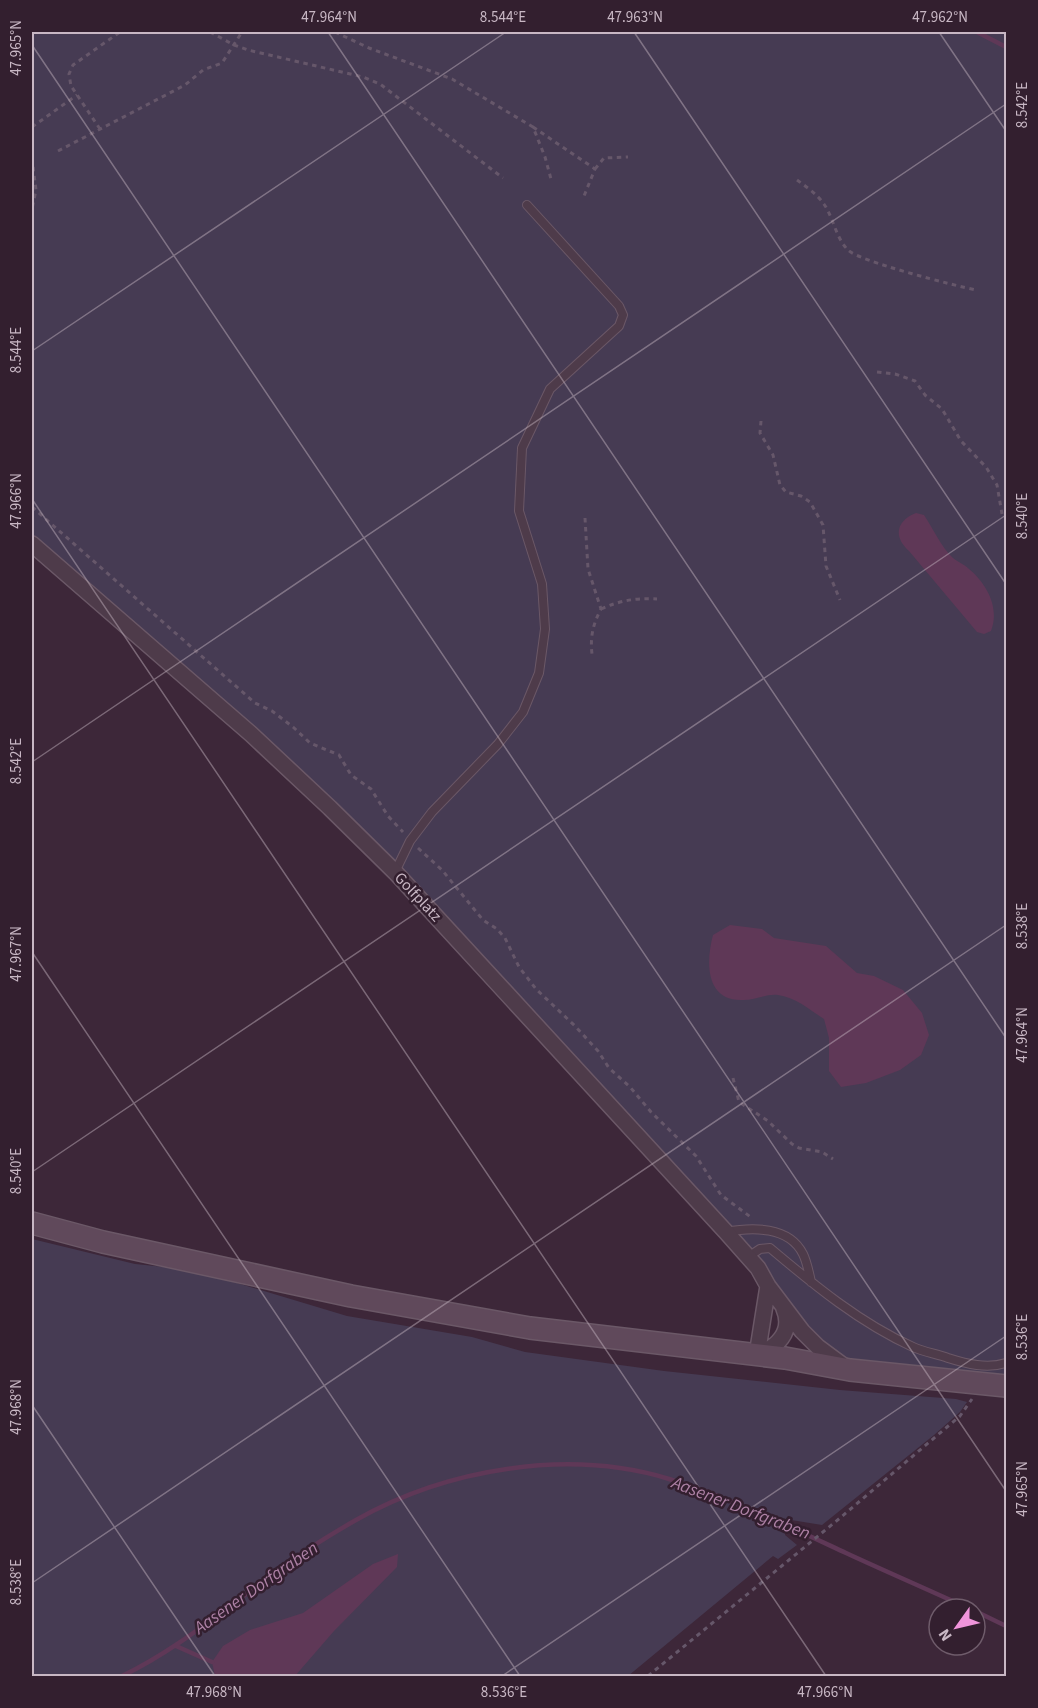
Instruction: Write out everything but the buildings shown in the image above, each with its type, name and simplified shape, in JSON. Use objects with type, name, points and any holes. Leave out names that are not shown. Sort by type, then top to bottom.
[{"type":"street","name":"Golfplatz","points":[[32,544],[251,734],[395,872],[758,1268],[768,1286],[802,1331],[818,1347],[850,1370]]},
{"type":"street","points":[[32,1223],[104,1242],[351,1296],[530,1328],[757,1355],[850,1370],[1006,1386]]},
{"type":"street","points":[[757,1355],[768,1286]]},
{"type":"street","points":[[757,1355],[773,1348],[784,1335],[787,1323],[786,1313],[781,1303]]},
{"type":"lane","points":[[395,872],[410,841],[432,812],[498,744],[523,712],[539,673],[545,629],[542,584],[519,511],[522,448],[550,389],[619,326],[623,315],[619,306],[527,205]]},
{"type":"lane","points":[[726,1232],[744,1228],[768,1230],[789,1238],[802,1253],[812,1283]]},
{"type":"lane","points":[[748,1257],[760,1249],[770,1248],[812,1283],[868,1324],[915,1348],[971,1364],[990,1366],[1006,1363]]},
{"type":"path","points":[[100,129],[77,95],[69,80],[69,74],[73,65],[119,32]]},
{"type":"path","points":[[210,32],[248,50],[363,77],[381,84],[503,178]]},
{"type":"path","points":[[58,151],[185,85],[203,70],[222,63],[242,32]]},
{"type":"path","points":[[335,32],[369,48],[452,79],[533,127],[595,169]]},
{"type":"path","points":[[32,127],[77,95]]},
{"type":"path","points":[[533,127],[551,179]]},
{"type":"path","points":[[584,196],[595,169],[604,158],[628,157]]},
{"type":"path","points":[[32,158],[36,190],[32,209]]},
{"type":"path","points":[[797,180],[815,193],[826,206],[849,252],[942,283],[976,290]]},
{"type":"path","points":[[877,372],[895,374],[915,381],[925,395],[942,409],[961,441],[992,476],[997,485],[1002,514]]},
{"type":"path","points":[[761,421],[760,433],[773,455],[780,485],[786,492],[801,496],[810,502],[823,525],[826,566],[840,600]]},
{"type":"path","points":[[585,518],[588,569],[601,609]]},
{"type":"path","points":[[592,654],[593,623],[601,609],[627,599],[657,599]]},
{"type":"path","points":[[733,1078],[739,1102],[768,1120],[792,1144],[800,1148],[822,1152],[833,1159]]},
{"type":"path","points":[[648,1677],[960,1416]]},
{"type":"shaded area","points":[[32,32],[1006,32],[1006,1378],[847,1360],[821,1344],[254,729],[32,535]]},
{"type":"shaded area","points":[[916,513],[924,515],[949,554],[967,567],[986,589],[993,605],[991,631],[984,634],[977,632],[904,546],[899,530],[904,520]]},
{"type":"shaded area","points":[[730,925],[762,929],[774,938],[826,946],[857,973],[874,976],[903,990],[922,1013],[929,1035],[921,1055],[900,1070],[866,1083],[841,1087],[829,1071],[829,1038],[824,1019],[802,1004],[784,996],[774,995],[741,1000],[720,994],[714,986],[709,967],[713,935]]},
{"type":"shaded area","points":[[32,1239],[135,1264],[194,1270],[347,1316],[472,1337],[525,1352],[664,1371],[840,1390],[956,1399],[967,1402],[960,1412],[934,1435],[822,1525],[785,1519],[785,1535],[797,1545],[778,1559],[773,1556],[628,1676],[32,1676]]},
{"type":"shaded area","points":[[398,1554],[397,1567],[334,1631],[295,1676],[215,1676],[212,1662],[223,1646],[250,1630],[303,1613],[373,1564]]},
{"type":"waterway","points":[[977,32],[1006,47]]},
{"type":"waterway","name":"Aasener Dorfgraben","points":[[122,1676],[181,1642],[314,1546],[391,1502],[468,1476],[549,1465],[590,1465],[630,1470],[669,1479],[759,1513],[944,1597]]},
{"type":"waterway","name":"Aasener Dorfgraben","points":[[987,1617],[1006,1626]]},
{"type":"waterway","points":[[176,1646],[212,1662]]}]
